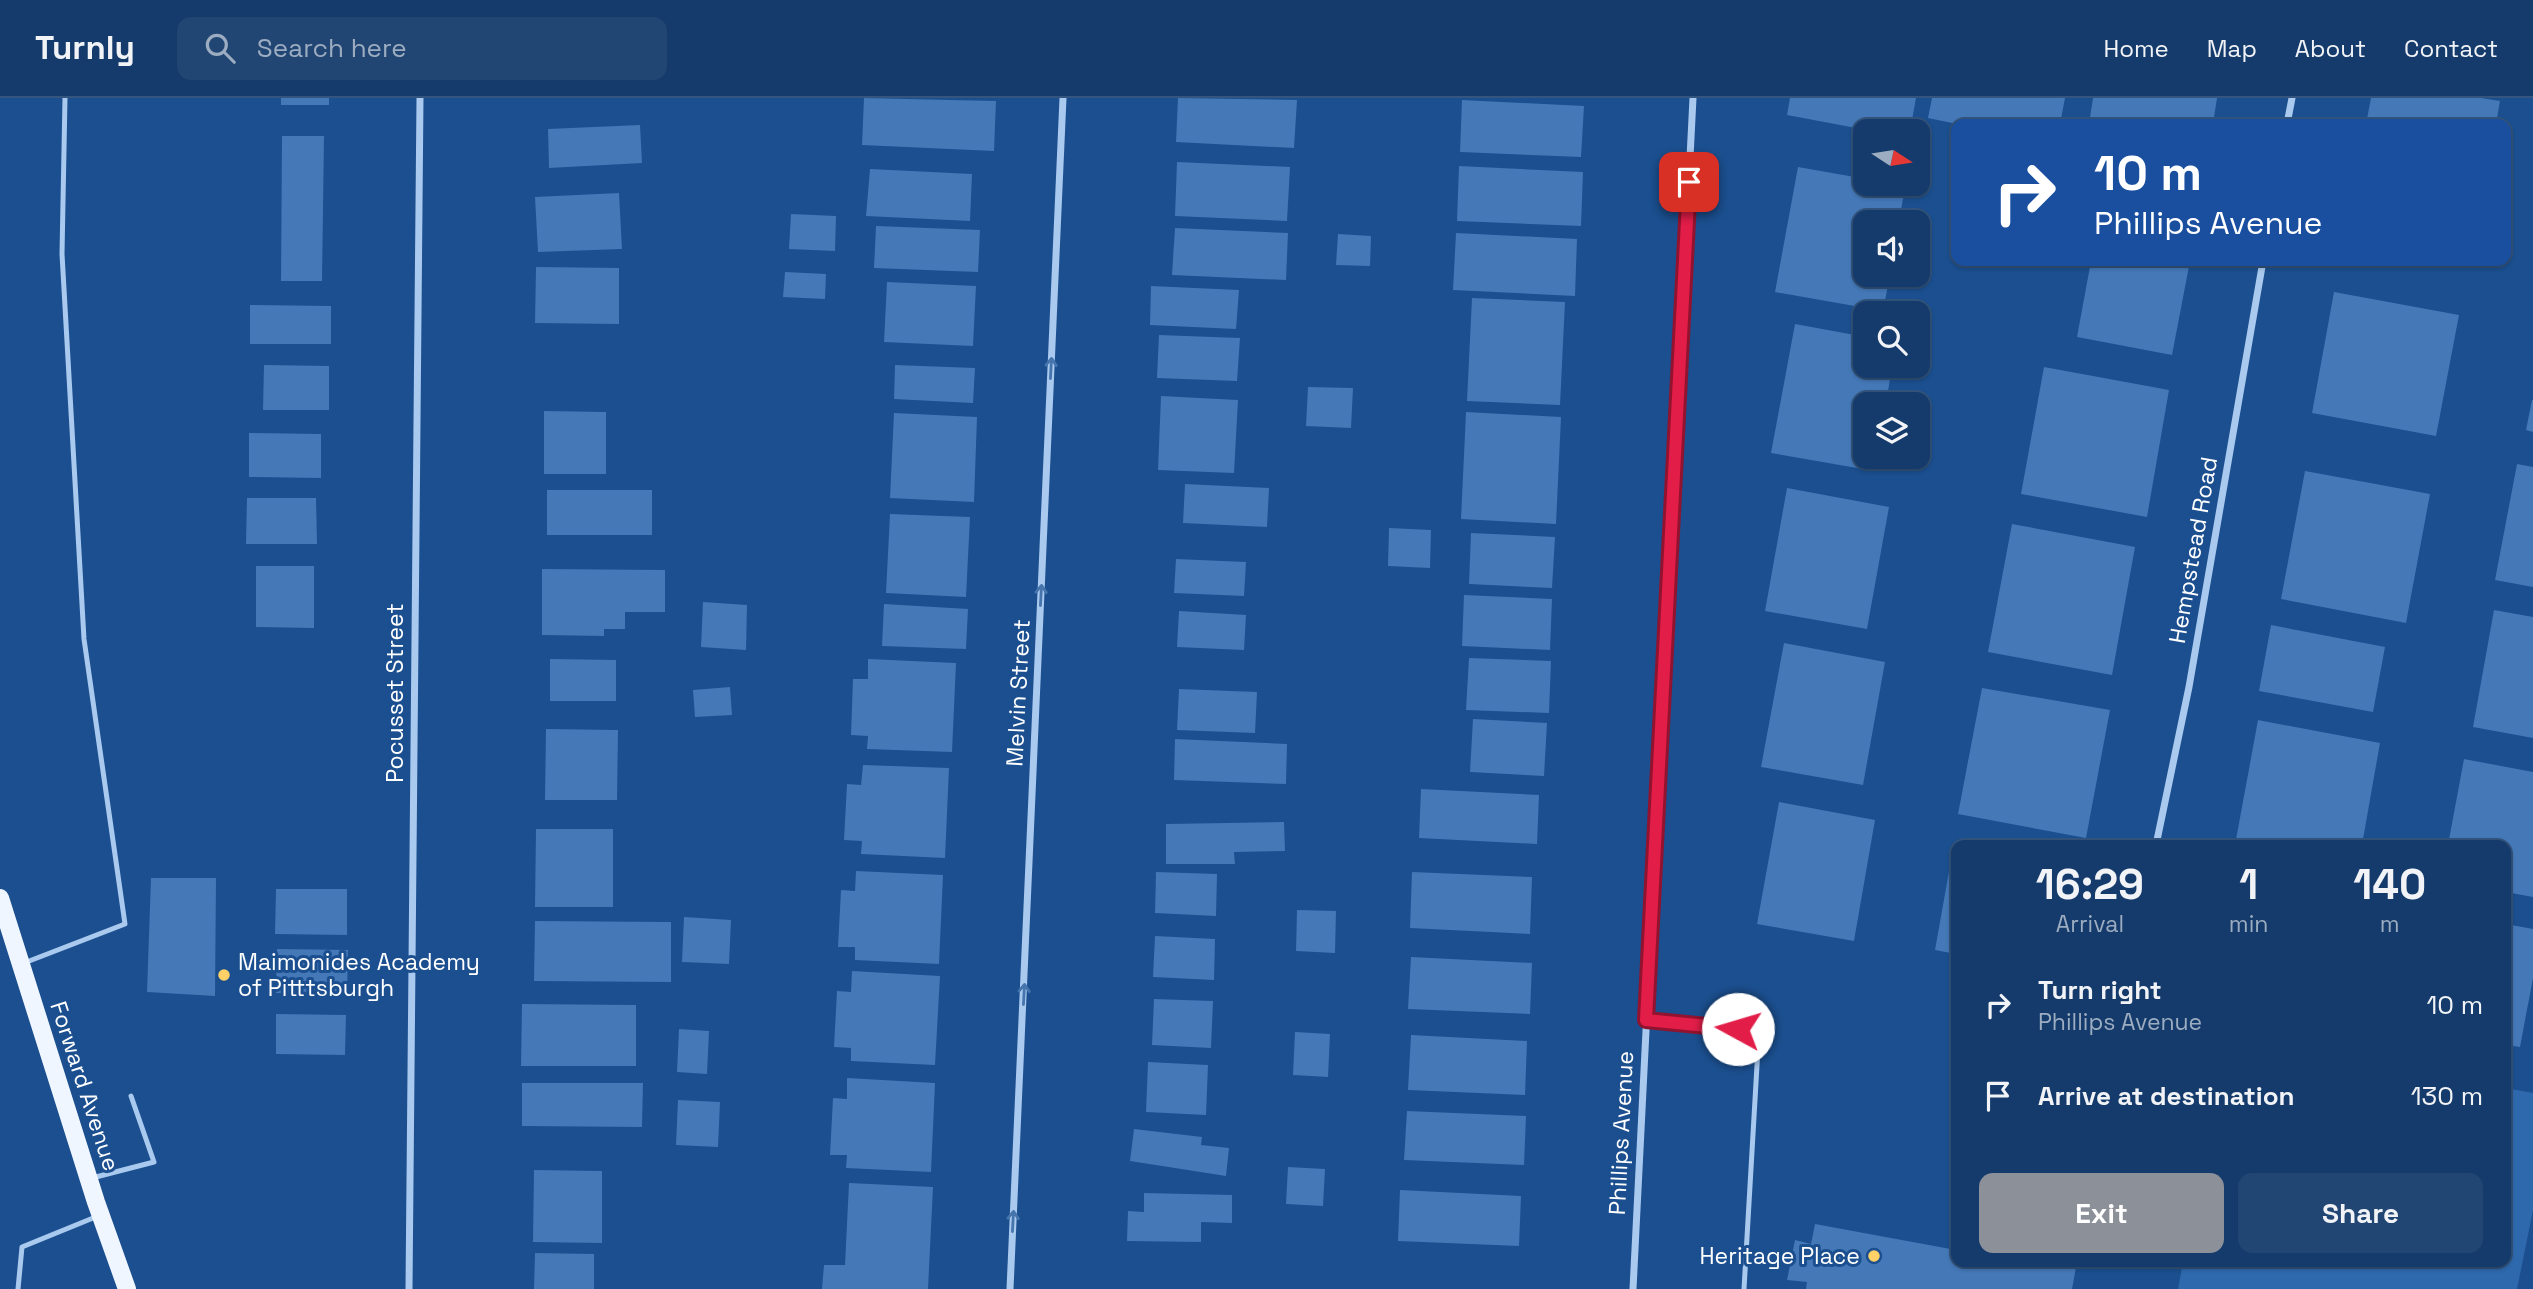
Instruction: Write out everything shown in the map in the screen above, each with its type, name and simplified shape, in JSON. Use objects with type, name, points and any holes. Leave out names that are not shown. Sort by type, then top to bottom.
[{"type":"main road","name":"Forward Avenue","points":[[0,898],[89,1179],[127,1289]]},
{"type":"street","name":"Pocusset Street","points":[[409,1289],[419,98]]},
{"type":"street","name":"Melvin Street","points":[[1010,1289],[1063,98]]},
{"type":"street","name":"Phillips Avenue","points":[[1633,1289],[1693,98]]},
{"type":"street","points":[[2288,119],[2292,98]]},
{"type":"street","name":"Hempstead Road","points":[[2157,840],[2189,687],[2262,266]]},
{"type":"lane","points":[[21,964],[125,924],[84,639],[62,254],[65,98]]},
{"type":"lane","points":[[1646,1020],[1759,1031],[1744,1289]]},
{"type":"lane","points":[[89,1179],[154,1162],[131,1096]]},
{"type":"lane","points":[[18,1289],[22,1247],[101,1215]]},
{"type":"shaded area","points":[[2511,1089],[2533,1093],[2533,1210],[2517,1289],[2178,1289],[2182,1267],[2511,1267]]},
{"type":"building","points":[[281,98],[329,98],[329,105],[281,105]]},
{"type":"building","points":[[864,98],[996,101],[994,151],[862,145]]},
{"type":"building","points":[[1178,98],[1297,100],[1294,148],[1176,142]]},
{"type":"building","points":[[1790,98],[1916,98],[1912,119],[1853,119],[1853,127],[1787,115]]},
{"type":"building","points":[[1932,98],[2065,98],[2061,119],[1951,119],[1951,123],[1928,118]]},
{"type":"building","points":[[2093,98],[2217,98],[2214,119],[2090,119]]},
{"type":"building","points":[[2371,98],[2481,98],[2500,101],[2497,119],[2367,119]]},
{"type":"building","points":[[1462,100],[1584,106],[1581,157],[1460,152]]},
{"type":"building","points":[[640,125],[642,163],[549,168],[548,129]]},
{"type":"building","points":[[282,136],[324,136],[322,281],[281,281]]},
{"type":"building","points":[[1177,162],[1290,167],[1287,221],[1175,216]]},
{"type":"building","points":[[1459,166],[1583,172],[1581,226],[1457,221]]},
{"type":"building","points":[[1798,167],[1853,177],[1853,196],[1903,196],[1901,210],[1853,210],[1853,287],[1888,287],[1885,301],[1853,301],[1853,306],[1775,292]]},
{"type":"building","points":[[870,169],[972,174],[970,221],[866,216]]},
{"type":"building","points":[[619,193],[622,249],[538,252],[535,197]]},
{"type":"building","points":[[791,214],[836,216],[835,251],[789,249]]},
{"type":"building","points":[[876,226],[980,230],[978,272],[874,268]]},
{"type":"building","points":[[1175,228],[1288,233],[1286,280],[1172,275]]},
{"type":"building","points":[[1456,233],[1577,239],[1575,296],[1453,290]]},
{"type":"building","points":[[1338,234],[1371,236],[1370,266],[1336,265]]},
{"type":"building","points":[[2090,266],[2189,266],[2172,355],[2077,337]]},
{"type":"building","points":[[536,267],[619,268],[619,324],[535,323]]},
{"type":"building","points":[[785,272],[826,274],[825,299],[783,297]]},
{"type":"building","points":[[887,282],[976,286],[973,346],[884,342]]},
{"type":"building","points":[[1151,286],[1239,290],[1236,329],[1150,325]]},
{"type":"building","points":[[2334,292],[2459,315],[2436,436],[2312,413]]},
{"type":"building","points":[[1472,298],[1565,302],[1560,405],[1467,401]]},
{"type":"building","points":[[250,305],[331,306],[331,344],[250,344]]},
{"type":"building","points":[[1795,324],[1853,335],[1853,378],[1890,378],[1888,392],[1853,392],[1853,467],[1771,453]]},
{"type":"building","points":[[1159,335],[1240,338],[1237,381],[1157,378]]},
{"type":"building","points":[[264,365],[329,366],[329,410],[263,410]]},
{"type":"building","points":[[895,365],[975,368],[973,403],[894,399]]},
{"type":"building","points":[[2044,367],[2169,390],[2147,517],[2021,494]]},
{"type":"building","points":[[1308,387],[1353,388],[1351,428],[1306,426]]},
{"type":"building","points":[[1161,396],[1238,400],[1234,473],[1158,470]]},
{"type":"building","points":[[2533,400],[2533,432],[2526,430]]},
{"type":"building","points":[[544,411],[606,412],[606,474],[544,474]]},
{"type":"building","points":[[1466,412],[1561,417],[1556,524],[1461,519]]},
{"type":"building","points":[[894,413],[977,417],[974,502],[890,498]]},
{"type":"building","points":[[249,433],[321,434],[321,478],[249,477]]},
{"type":"building","points":[[2517,464],[2533,467],[2533,587],[2495,580]]},
{"type":"building","points":[[2305,471],[2430,494],[2406,623],[2281,599]]},
{"type":"building","points":[[1185,484],[1269,488],[1267,527],[1183,523]]},
{"type":"building","points":[[1787,488],[1889,507],[1867,629],[1765,611]]},
{"type":"building","points":[[547,490],[652,490],[652,535],[547,535]]},
{"type":"building","points":[[247,498],[316,498],[317,544],[246,544]]},
{"type":"building","points":[[890,514],[970,517],[966,597],[886,593]]},
{"type":"building","points":[[2012,524],[2135,547],[2112,675],[1988,652]]},
{"type":"building","points":[[1389,528],[1431,530],[1430,568],[1388,566]]},
{"type":"building","points":[[1471,533],[1555,537],[1552,588],[1469,584]]},
{"type":"building","points":[[1176,559],[1246,562],[1244,596],[1174,593]]},
{"type":"building","points":[[256,566],[314,566],[314,628],[256,627]]},
{"type":"building","points":[[542,569],[665,570],[665,612],[625,612],[625,629],[604,629],[604,636],[542,635]]},
{"type":"building","points":[[1464,595],[1552,599],[1550,650],[1462,646]]},
{"type":"building","points":[[703,602],[747,605],[746,650],[701,647]]},
{"type":"building","points":[[884,604],[968,609],[966,649],[882,646]]},
{"type":"building","points":[[2494,610],[2533,617],[2533,738],[2473,727]]},
{"type":"building","points":[[1179,611],[1246,615],[1244,650],[1177,647]]},
{"type":"building","points":[[2271,625],[2385,647],[2373,712],[2259,691]]},
{"type":"building","points":[[1784,643],[1885,662],[1863,785],[1761,767]]},
{"type":"building","points":[[1469,658],[1551,661],[1549,713],[1466,710]]},
{"type":"building","points":[[550,659],[616,660],[616,701],[550,701]]},
{"type":"building","points":[[868,659],[956,663],[952,752],[867,749],[868,736],[851,735],[853,679],[868,679]]},
{"type":"building","points":[[730,687],[732,715],[695,717],[693,690]]},
{"type":"building","points":[[1982,688],[2110,710],[2086,838],[1958,814]]},
{"type":"building","points":[[1179,689],[1257,692],[1255,733],[1177,730]]},
{"type":"building","points":[[1473,719],[1547,723],[1544,776],[1470,772]]},
{"type":"building","points":[[2258,720],[2380,743],[2363,840],[2236,840]]},
{"type":"building","points":[[546,729],[618,730],[617,800],[545,800]]},
{"type":"building","points":[[1175,739],[1287,744],[1286,784],[1174,780]]},
{"type":"building","points":[[2464,759],[2533,772],[2533,897],[2511,893],[2511,840],[2449,840]]},
{"type":"building","points":[[863,765],[949,768],[945,858],[861,854],[862,841],[844,840],[847,784],[861,785]]},
{"type":"building","points":[[1421,789],[1539,795],[1537,844],[1419,838]]},
{"type":"building","points":[[1779,802],[1875,820],[1854,941],[1757,924]]},
{"type":"building","points":[[1284,822],[1285,851],[1234,852],[1235,864],[1166,864],[1166,824]]},
{"type":"building","points":[[536,829],[613,829],[613,907],[535,907]]},
{"type":"building","points":[[1951,860],[1951,953],[1935,950]]},
{"type":"building","points":[[856,871],[943,875],[939,964],[855,960],[855,947],[838,947],[841,890],[855,891]]},
{"type":"building","points":[[1156,872],[1217,874],[1216,916],[1155,913]]},
{"type":"building","points":[[1412,872],[1532,877],[1530,934],[1410,928]]},
{"type":"building","points":[[151,878],[216,878],[215,996],[147,992]]},
{"type":"building","points":[[276,889],[347,889],[347,935],[275,934]]},
{"type":"building","points":[[1297,910],[1336,911],[1335,953],[1296,951]]},
{"type":"building","points":[[684,917],[731,920],[729,964],[682,962]]},
{"type":"building","points":[[535,921],[671,922],[671,982],[534,981]]},
{"type":"building","points":[[2511,925],[2533,929],[2533,978],[2520,1047],[2511,1046]]},
{"type":"building","points":[[1155,936],[1215,939],[1214,980],[1153,977]]},
{"type":"building","points":[[277,949],[348,950],[347,994],[276,993]]},
{"type":"building","points":[[1411,957],[1532,963],[1530,1014],[1408,1009]]},
{"type":"building","points":[[852,971],[940,976],[935,1065],[851,1061],[851,1048],[834,1047],[837,991],[851,992]]},
{"type":"building","points":[[1154,999],[1213,1001],[1211,1048],[1152,1045]]},
{"type":"building","points":[[522,1004],[636,1005],[636,1066],[521,1066]]},
{"type":"building","points":[[276,1014],[346,1015],[345,1055],[276,1054]]},
{"type":"building","points":[[679,1029],[709,1031],[707,1074],[677,1072]]},
{"type":"building","points":[[1295,1032],[1330,1034],[1328,1077],[1293,1075]]},
{"type":"building","points":[[1411,1035],[1527,1041],[1525,1095],[1408,1090]]},
{"type":"building","points":[[1148,1062],[1208,1065],[1206,1115],[1146,1112]]},
{"type":"building","points":[[847,1078],[935,1083],[931,1172],[846,1168],[847,1155],[830,1155],[833,1098],[847,1099]]},
{"type":"building","points":[[522,1083],[643,1083],[642,1127],[522,1126]]},
{"type":"building","points":[[678,1100],[720,1102],[718,1147],[676,1145]]},
{"type":"building","points":[[1407,1111],[1526,1116],[1524,1165],[1404,1160]]},
{"type":"building","points":[[1134,1129],[1202,1137],[1201,1145],[1229,1148],[1226,1176],[1130,1161]]},
{"type":"building","points":[[1288,1167],[1325,1169],[1323,1206],[1286,1204]]},
{"type":"building","points":[[534,1170],[602,1171],[602,1243],[533,1242]]},
{"type":"building","points":[[849,1183],[933,1187],[928,1289],[822,1289],[824,1265],[845,1265]]},
{"type":"building","points":[[1400,1190],[1521,1196],[1519,1246],[1398,1241]]},
{"type":"building","points":[[1144,1193],[1232,1195],[1232,1223],[1201,1222],[1201,1242],[1127,1241],[1128,1211],[1144,1212]]},
{"type":"building","name":"Heritage Place","points":[[1815,1224],[1951,1249],[1951,1267],[2076,1267],[2072,1289],[1806,1289],[1807,1282],[1787,1280],[1795,1240],[1811,1244]]},
{"type":"building","points":[[535,1253],[594,1254],[594,1289],[534,1289]]},
{"type":"place","name":"Maimonides Academy of Pitttsburgh","points":[[224,975]]},
{"type":"place","name":"Heritage Place","points":[[1874,1256]]},
{"type":"route","points":[[1689,182],[1646,1020],[1738,1029]]}]
